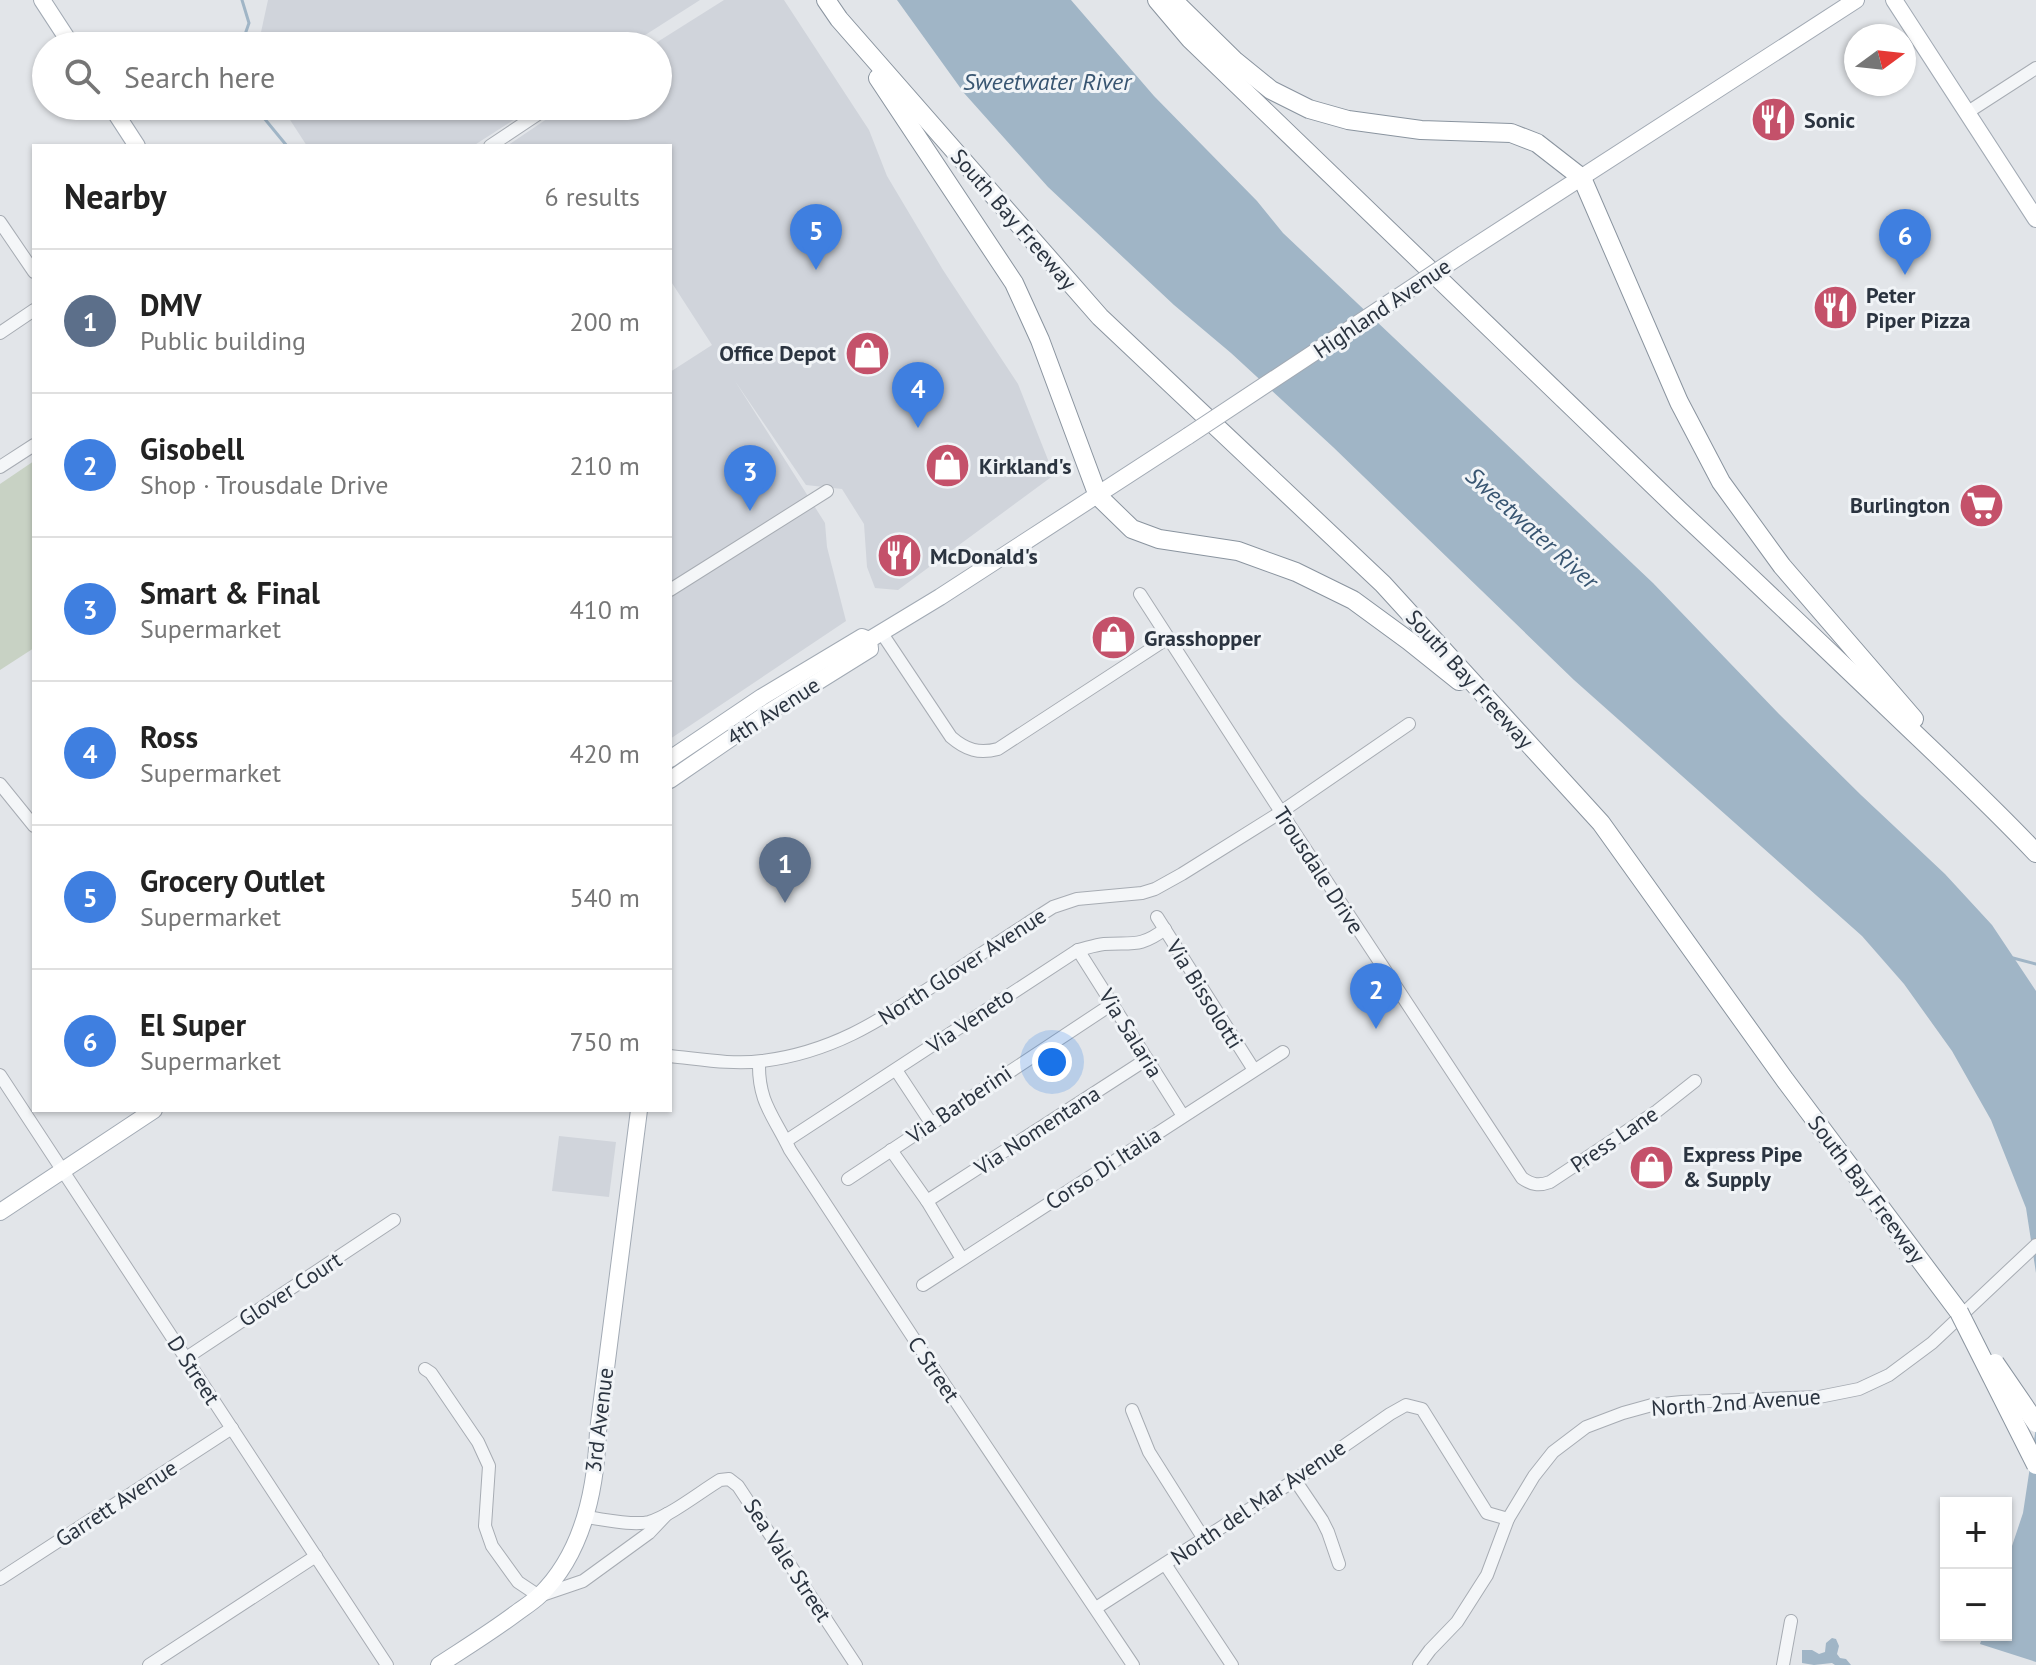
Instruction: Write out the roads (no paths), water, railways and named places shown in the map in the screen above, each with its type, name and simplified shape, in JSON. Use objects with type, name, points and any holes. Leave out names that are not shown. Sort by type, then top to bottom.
[{"type":"highway","name":"South Bay Freeway","points":[[826,0],[839,19],[1100,317],[1383,584],[1601,823],[1785,1080],[1959,1312],[2036,1423]]},
{"type":"highway","points":[[1157,0],[1190,39],[2036,853]]},
{"type":"highway","points":[[1173,0],[1234,60],[1271,90],[1309,109],[1348,120],[1421,130],[1511,133],[1537,143],[1582,178],[1679,402],[1721,482],[1782,566],[1913,717],[1936,754]]},
{"type":"highway","points":[[839,19],[1014,283],[1040,340],[1098,496],[1132,529],[1159,539],[1238,551],[1296,572],[1353,600],[1505,718]]},
{"type":"highway","points":[[1959,1312],[2036,1465]]},
{"type":"main road","points":[[42,0],[63,32]]},
{"type":"main road","name":"Highland Avenue","points":[[909,617],[1856,0]]},
{"type":"main road","points":[[1894,0],[2036,219]]},
{"type":"main road","points":[[120,120],[136,144]]},
{"type":"main road","name":"4th Avenue","points":[[672,758],[762,697],[862,637],[875,636],[909,617]]},
{"type":"main road","name":"4th Avenue","points":[[672,779],[769,712],[870,649],[875,636]]},
{"type":"main road","points":[[0,1212],[151,1112]]},
{"type":"main road","name":"3rd Avenue","points":[[439,1665],[539,1596],[563,1568],[585,1517],[597,1458],[639,1112]]},
{"type":"street","points":[[1968,112],[2036,68]]},
{"type":"street","points":[[493,144],[529,120]]},
{"type":"street","points":[[0,222],[32,269]]},
{"type":"street","points":[[0,333],[32,311]]},
{"type":"street","points":[[0,467],[32,446]]},
{"type":"street","points":[[672,589],[827,491]]},
{"type":"street","name":"Trousdale Drive","points":[[1140,594],[1514,1166],[1529,1183]]},
{"type":"street","points":[[875,636],[951,737],[979,752],[998,749],[1168,638]]},
{"type":"street","name":"North Glover Avenue","points":[[672,1056],[759,1062],[829,1045],[874,1024],[1053,907],[1077,899],[1155,889],[1281,812],[1409,724]]},
{"type":"street","points":[[0,784],[32,824]]},
{"type":"street","name":"Via Bissolotti","points":[[1157,917],[1254,1070]]},
{"type":"street","name":"Via Veneto","points":[[786,1141],[1078,950],[1099,944],[1140,943],[1165,929]]},
{"type":"street","name":"Via Salaria","points":[[1078,950],[1183,1116]]},
{"type":"street","name":"Via Barberini","points":[[848,1179],[1112,1004]]},
{"type":"street","name":"Corso Di Italia","points":[[923,1285],[1283,1052]]},
{"type":"street","name":"Via Nomentana","points":[[927,1201],[1147,1059]]},
{"type":"street","name":"C Street","points":[[759,1062],[764,1101],[772,1120],[918,1345],[1133,1665]]},
{"type":"street","points":[[896,1070],[931,1123]]},
{"type":"street","name":"D Street","points":[[0,1075],[387,1665]]},
{"type":"street","name":"Press Lane","points":[[1529,1183],[1542,1185],[1550,1182],[1657,1111],[1695,1081]]},
{"type":"street","points":[[891,1150],[962,1259]]},
{"type":"street","name":"Glover Court","points":[[186,1358],[394,1220]]},
{"type":"street","name":"North 2nd Avenue","points":[[1419,1665],[1457,1622],[1487,1575],[1508,1519],[1534,1476],[1553,1452],[1586,1427],[1652,1405],[1819,1397],[1859,1389],[1889,1375],[1932,1343],[2036,1245]]},
{"type":"street","points":[[425,1369],[431,1373],[478,1442],[489,1466],[485,1526],[492,1546],[518,1582],[539,1596]]},
{"type":"street","name":"North del Mar Avenue","points":[[1096,1608],[1406,1405],[1422,1409],[1487,1513],[1508,1519]]},
{"type":"street","points":[[1132,1410],[1149,1452],[1204,1539]]},
{"type":"street","name":"Garrett Avenue","points":[[0,1579],[232,1428]]},
{"type":"street","name":"Sea Vale Street","points":[[585,1517],[649,1522],[720,1480],[729,1479],[738,1486],[856,1665]]},
{"type":"street","points":[[1295,1480],[1322,1520],[1339,1564]]},
{"type":"street","name":"Sea Vale Street","points":[[539,1596],[583,1581],[649,1533],[667,1514]]},
{"type":"street","points":[[149,1665],[316,1556]]},
{"type":"street","points":[[1165,1564],[1232,1665]]},
{"type":"street","points":[[1783,1665],[1791,1621]]},
{"type":"water","name":"Sweetwater River","points":[[897,0],[1071,0],[1154,96],[1257,201],[1283,233],[1653,583],[1779,714],[1945,874],[1992,925],[2036,991],[2036,1273],[2026,1208],[1991,1120],[1952,1051],[1904,984],[1862,936],[1574,680],[1333,447],[1048,187],[964,93]]},
{"type":"water","points":[[2036,1427],[2036,1662],[1980,1644],[1981,1641],[2012,1641],[2012,1546],[2023,1513]]},
{"type":"water","points":[[1832,1638],[1839,1646],[1837,1654],[1851,1665],[1802,1663],[1802,1650],[1819,1654],[1825,1652],[1826,1643]]},
{"type":"waterway","points":[[242,0],[249,23],[246,32]]},
{"type":"waterway","points":[[266,120],[285,144]]},
{"type":"waterway","points":[[2013,958],[2036,964]]},
{"type":"place","name":"Sonic","points":[[1773,120]]},
{"type":"place","name":"Grocery Outlet","points":[[816,270]]},
{"type":"place","name":"El Super","points":[[1905,275]]},
{"type":"place","name":"Peter Piper Pizza","points":[[1835,308]]},
{"type":"place","name":"Office Depot","points":[[867,353]]},
{"type":"place","name":"Ross","points":[[918,428]]},
{"type":"place","name":"Kirkland's","points":[[948,466]]},
{"type":"place","name":"Burlington","points":[[1981,505]]},
{"type":"place","name":"Smart & Final","points":[[750,511]]},
{"type":"place","name":"McDonald's","points":[[899,556]]},
{"type":"place","name":"Grasshopper","points":[[1113,638]]},
{"type":"place","name":"DMV","points":[[785,903]]},
{"type":"place","name":"Gisobell","points":[[1376,1029]]},
{"type":"place","name":"Express Pipe & Supply","points":[[1652,1167]]}]
